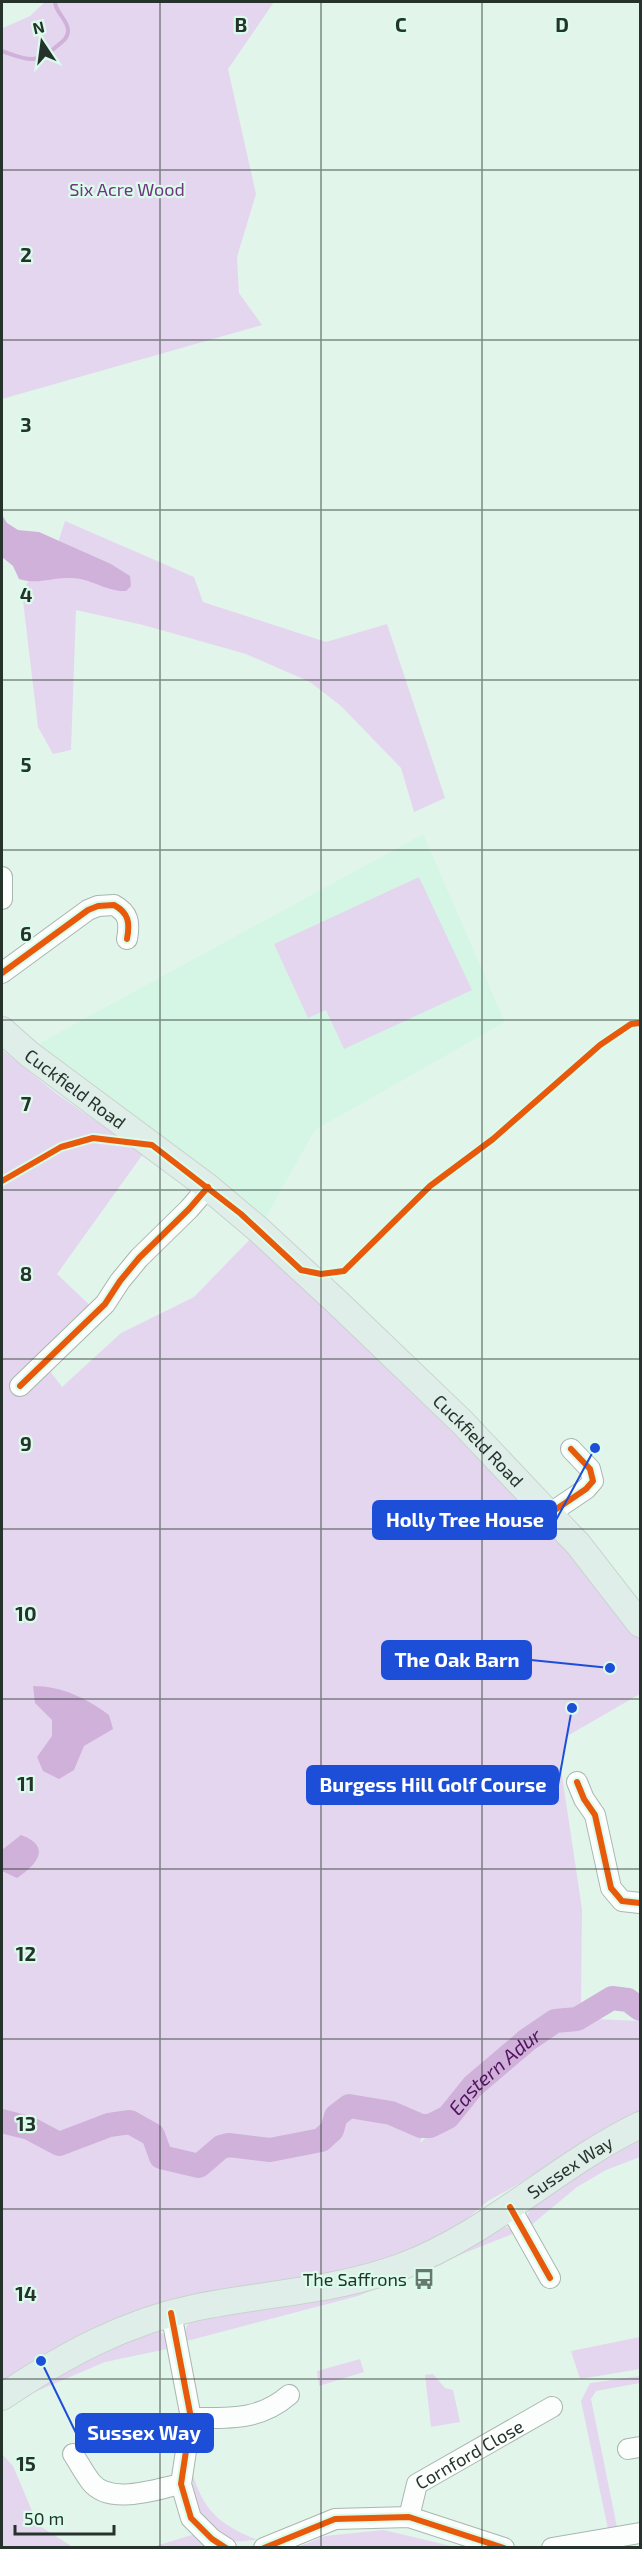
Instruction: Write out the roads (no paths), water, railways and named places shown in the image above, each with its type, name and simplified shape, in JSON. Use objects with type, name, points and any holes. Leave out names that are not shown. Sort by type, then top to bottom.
[{"type":"main road","name":"Cuckfield Road","points":[[2,1030],[29,1054],[208,1187],[259,1230],[462,1422],[578,1544],[640,1624]]},
{"type":"main road","name":"Sussex Way","points":[[2,2397],[54,2362],[126,2327],[171,2313],[235,2300],[343,2284],[384,2273],[436,2251],[510,2207],[591,2152],[640,2125]]},
{"type":"street","points":[[2,877],[2,899]]},
{"type":"street","points":[[2,973],[98,906],[114,904],[126,914],[129,921],[127,939]]},
{"type":"street","points":[[20,1386],[105,1304],[139,1258],[208,1187]]},
{"type":"street","points":[[549,1514],[586,1489],[593,1481],[590,1469],[571,1449]]},
{"type":"street","points":[[577,1782],[584,1799],[595,1815],[612,1888],[622,1901],[640,1903]]},
{"type":"street","points":[[510,2207],[550,2278]]},
{"type":"street","points":[[171,2313],[191,2418],[182,2484],[191,2518],[215,2545]]},
{"type":"street","points":[[191,2418],[244,2418],[280,2403],[289,2395]]},
{"type":"street","name":"Cornford Close","points":[[409,2517],[417,2484],[552,2407]]},
{"type":"street","points":[[74,2454],[92,2484],[108,2492],[124,2494],[182,2484]]},
{"type":"street","points":[[264,2547],[334,2519],[409,2517],[504,2547]]},
{"type":"street","points":[[552,2547],[640,2533]]},
{"type":"waterway","points":[[2,51],[30,59],[43,56],[63,41],[68,33],[67,27],[55,2]]},
{"type":"waterway","name":"Eastern Adur","points":[[2,2121],[29,2128],[59,2144],[109,2125],[130,2122],[153,2135],[161,2157],[199,2166],[221,2147],[229,2145],[270,2150],[321,2140],[332,2130],[336,2116],[349,2106],[391,2113],[421,2126],[430,2126],[448,2117],[473,2086],[527,2040],[555,2021],[577,2019],[612,1998],[628,2000],[640,2009]]},
{"type":"place","name":"Holly Tree House","points":[[595,1448]]},
{"type":"place","name":"The Oak Barn","points":[[610,1668]]},
{"type":"place","name":"Burgess Hill Golf Course","points":[[572,1708]]},
{"type":"place","name":"The Saffrons","points":[[424,2279]]},
{"type":"place","name":"Sussex Way","points":[[41,2361]]},
{"type":"park label","name":"Six Acre Wood","points":[[127,189]]}]
